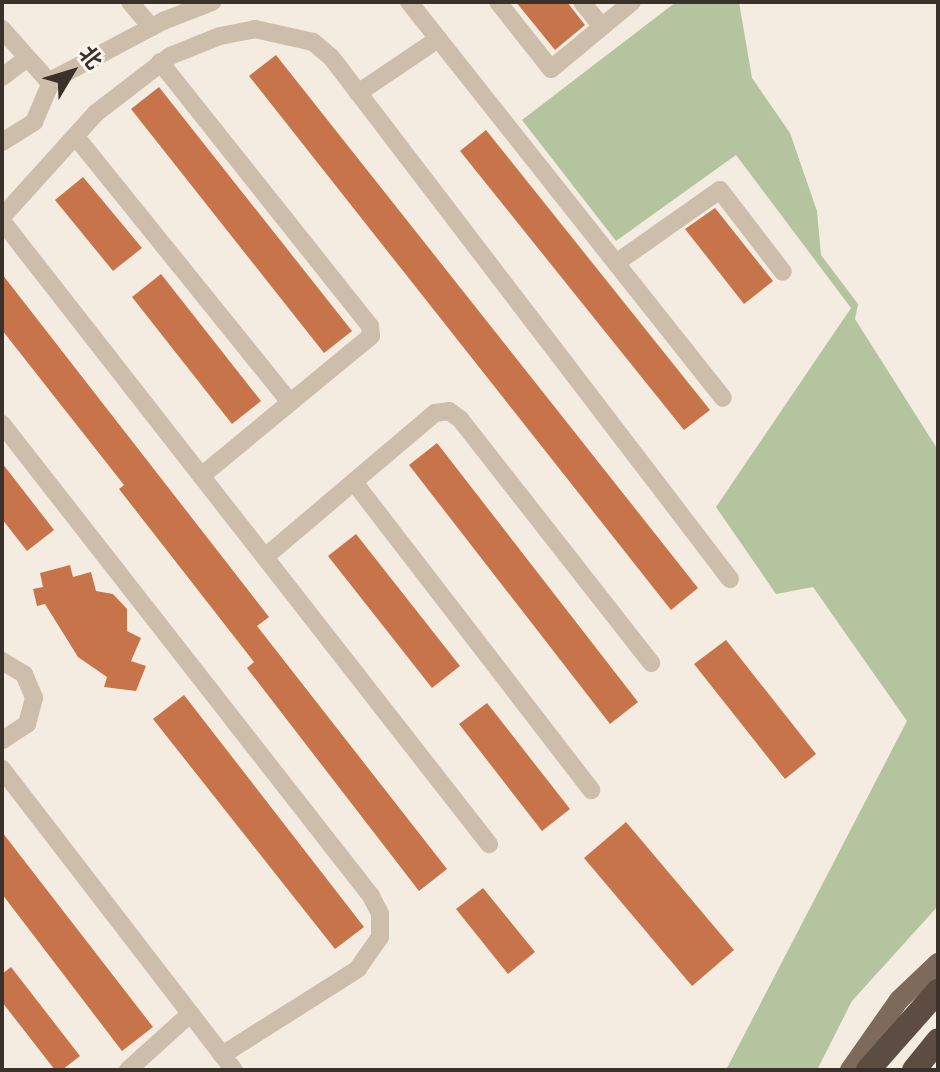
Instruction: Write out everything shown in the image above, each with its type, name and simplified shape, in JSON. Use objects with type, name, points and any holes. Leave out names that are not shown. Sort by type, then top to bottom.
[{"type":"highway","points":[[868,1070],[904,1024],[938,991]]},
{"type":"highway","points":[[914,1070],[938,1040]]},
{"type":"main road","points":[[850,1070],[899,1000],[938,963]]},
{"type":"main road","points":[[927,1070],[938,1059]]},
{"type":"street","points":[[130,2],[151,27]]},
{"type":"street","points":[[2,142],[34,122],[51,84],[151,27],[212,2]]},
{"type":"street","points":[[409,2],[723,398]]},
{"type":"street","points":[[498,2],[551,69],[632,2]]},
{"type":"street","points":[[582,2],[602,27]]},
{"type":"street","points":[[2,29],[51,84]]},
{"type":"street","points":[[489,844],[2,219],[76,137],[120,91],[160,62],[220,36],[255,29],[287,33],[313,42],[331,57],[730,579]]},
{"type":"street","points":[[358,93],[438,39]]},
{"type":"street","points":[[2,77],[27,58]]},
{"type":"street","points":[[160,62],[370,326],[371,336],[201,476]]},
{"type":"street","points":[[76,137],[290,402]]},
{"type":"street","points":[[616,263],[720,190],[783,272]]},
{"type":"street","points":[[265,557],[435,413],[449,411],[460,419],[651,663]]},
{"type":"street","points":[[2,424],[371,896],[380,914],[380,937],[358,969],[222,1055]]},
{"type":"street","points":[[354,482],[591,790]]},
{"type":"street","points":[[2,661],[24,674],[34,698],[27,724],[2,740]]},
{"type":"street","points":[[2,769],[234,1070]]},
{"type":"street","points":[[128,1070],[190,1014]]},
{"type":"green space","points":[[676,2],[739,2],[752,78],[790,133],[817,211],[821,255],[858,304],[855,319],[938,450],[938,906],[852,1001],[817,1070],[726,1070],[907,721],[813,587],[776,594],[716,507],[851,308],[736,155],[616,241],[522,120]]},
{"type":"building","points":[[516,2],[567,2],[585,25],[555,50]]},
{"type":"building","points":[[276,55],[698,588],[671,610],[249,76]]},
{"type":"building","points":[[159,87],[352,331],[324,353],[131,109]]},
{"type":"building","points":[[486,130],[710,410],[684,430],[460,151]]},
{"type":"building","points":[[83,177],[142,248],[113,271],[55,200]]},
{"type":"building","points":[[715,208],[773,281],[744,304],[685,229]]},
{"type":"building","points":[[2,274],[269,617],[257,626],[447,869],[419,891],[247,668],[254,662],[119,489],[124,485],[2,330]]},
{"type":"building","points":[[161,274],[261,401],[232,424],[132,297]]},
{"type":"building","points":[[437,443],[638,702],[610,724],[409,465]]},
{"type":"building","points":[[2,463],[54,530],[27,551],[2,519]]},
{"type":"building","points":[[356,534],[460,666],[432,688],[328,556]]},
{"type":"building","points":[[70,565],[73,577],[91,572],[96,591],[113,594],[127,609],[127,631],[141,638],[131,661],[146,666],[136,691],[104,687],[107,677],[78,657],[45,604],[37,606],[33,589],[43,587],[40,573]]},
{"type":"building","points":[[726,640],[816,754],[785,779],[694,664]]},
{"type":"building","points":[[184,695],[364,927],[335,949],[153,719]]},
{"type":"building","points":[[487,703],[570,809],[542,831],[459,724]]},
{"type":"building","points":[[626,822],[734,950],[692,986],[584,858]]},
{"type":"building","points":[[2,832],[153,1027],[122,1051],[2,894]]},
{"type":"building","points":[[483,888],[535,952],[508,974],[456,909]]},
{"type":"building","points":[[11,967],[80,1056],[62,1070],[55,1070],[2,1002],[2,974]]}]
